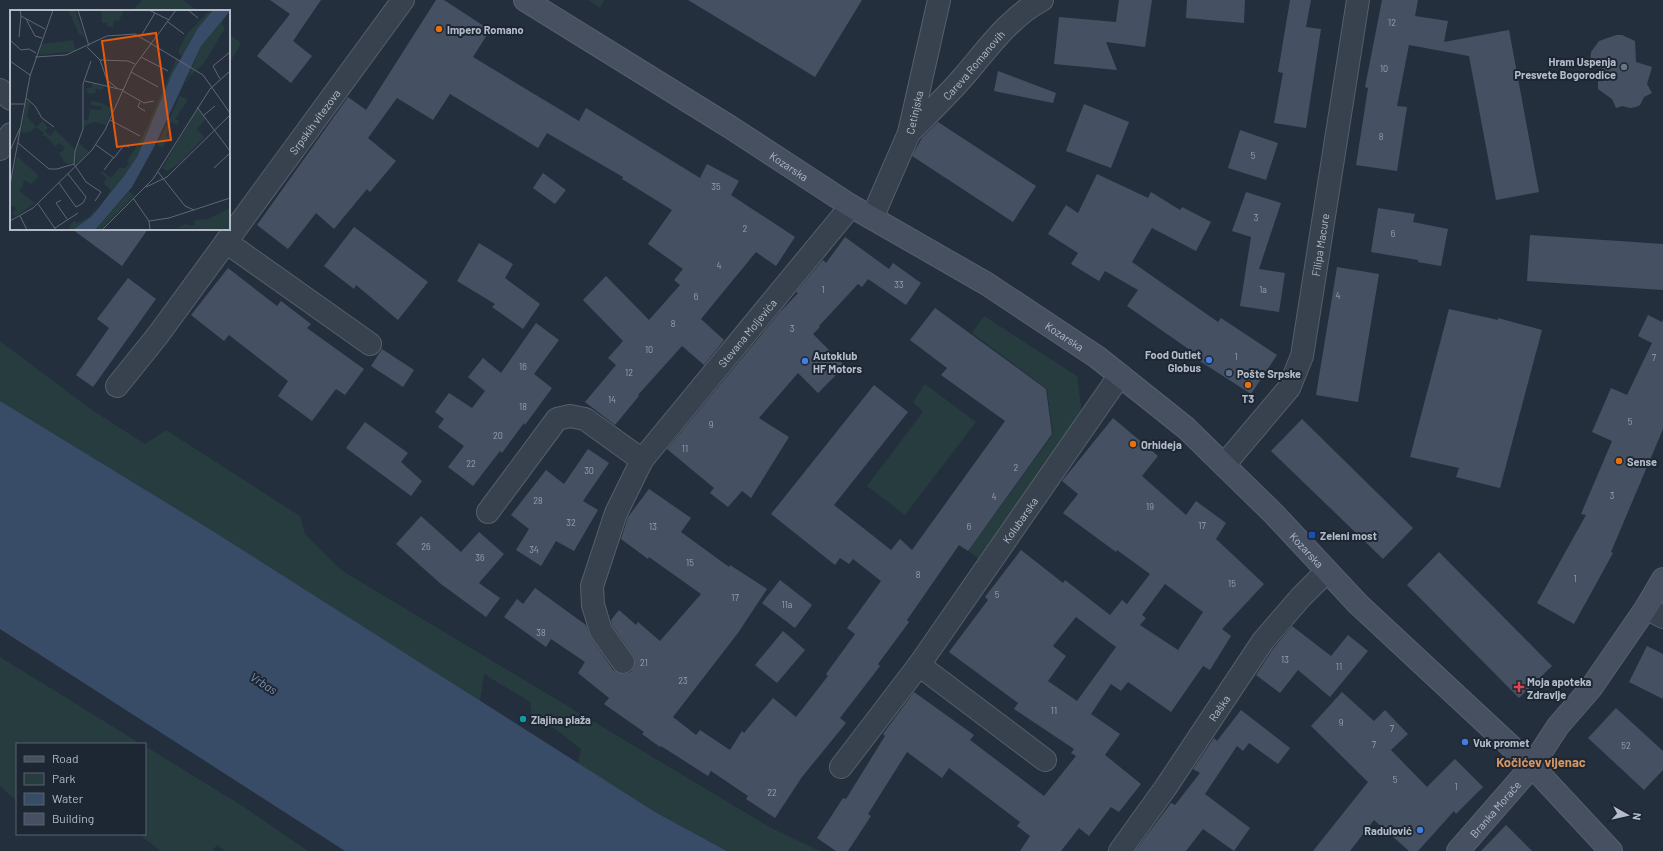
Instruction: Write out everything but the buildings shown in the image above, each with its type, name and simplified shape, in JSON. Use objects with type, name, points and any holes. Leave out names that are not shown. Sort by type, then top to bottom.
[{"type":"main road","name":"Kozarska","points":[[525,0],[730,127],[850,206],[987,284],[1097,357],[1120,375],[1186,428],[1274,514],[1326,572],[1372,618],[1490,725],[1532,766],[1611,851]]},
{"type":"main road","name":"Branka Morače","points":[[1458,851],[1532,766],[1558,726],[1654,613],[1663,578]]},
{"type":"street","name":"Srpskih vitezova","points":[[118,386],[158,335],[403,0]]},
{"type":"street","name":"Cetinjska","points":[[872,218],[909,133],[939,0]]},
{"type":"street","name":"Careva Romanovih","points":[[909,133],[964,76],[990,44],[1016,19],[1042,0]]},
{"type":"street","name":"Filipa Macure","points":[[1224,465],[1289,388],[1302,356],[1358,0]]},
{"type":"street","points":[[0,90],[10,99]]},
{"type":"street","points":[[0,149],[10,135]]},
{"type":"street","name":"Stevana Moljevića","points":[[623,662],[601,631],[593,605],[592,586],[616,513],[642,460],[850,206]]},
{"type":"street","points":[[226,242],[370,344]]},
{"type":"street","name":"Kolubarska","points":[[842,768],[919,666],[1120,375]]},
{"type":"street","points":[[488,512],[557,419],[563,417],[585,419],[642,460]]},
{"type":"street","name":"Raška","points":[[1120,851],[1166,787],[1263,641],[1301,597],[1326,572]]},
{"type":"street","points":[[919,666],[1045,760]]},
{"type":"green space","points":[[142,0],[183,0],[197,10],[133,10]]},
{"type":"green space","points":[[588,0],[604,0],[600,8]]},
{"type":"green space","points":[[230,35],[241,43],[230,62]]},
{"type":"green space","points":[[984,316],[1077,376],[1082,413],[981,560],[968,551],[1053,434],[1047,389],[972,333]]},
{"type":"green space","points":[[0,341],[92,410],[145,444],[166,430],[300,516],[305,534],[341,570],[771,828],[820,851],[728,851],[655,812],[578,764],[581,749],[555,729],[532,716],[530,702],[484,674],[480,701],[216,533],[0,401]]},
{"type":"green space","points":[[925,384],[976,422],[905,515],[867,486],[923,412],[913,402]]},
{"type":"green space","points":[[0,657],[139,743],[16,743],[16,800],[0,786]]},
{"type":"green space","points":[[146,747],[244,807],[308,851],[226,851],[217,845],[212,851],[161,851],[139,835],[146,835]]},
{"type":"water","name":"Vrbas","points":[[0,401],[216,533],[655,812],[727,851],[345,851],[0,629]]},
{"type":"place","name":"Impero Romano","points":[[439,29]]},
{"type":"place","name":"Hram Uspenja Presvete Bogorodice","points":[[1624,67]]},
{"type":"place","name":"Food Outlet Globus","points":[[1209,360]]},
{"type":"place","name":"Autoklub HF Motors","points":[[805,361]]},
{"type":"place","name":"Pošte Srpske","points":[[1229,373]]},
{"type":"place","name":"T3","points":[[1248,385]]},
{"type":"place","name":"Orhideja","points":[[1133,444]]},
{"type":"place","name":"Sense","points":[[1619,461]]},
{"type":"place","name":"Zeleni most","points":[[1312,535]]},
{"type":"place","name":"Moja apoteka Zdravlje","points":[[1519,687]]},
{"type":"place","name":"Zlajina plaža","points":[[523,719]]},
{"type":"place","name":"Vuk promet","points":[[1465,742]]},
{"type":"place","name":"Radulović","points":[[1420,830]]},
{"type":"district","name":"Kočićev vijenac","points":[[1541,762]]}]
